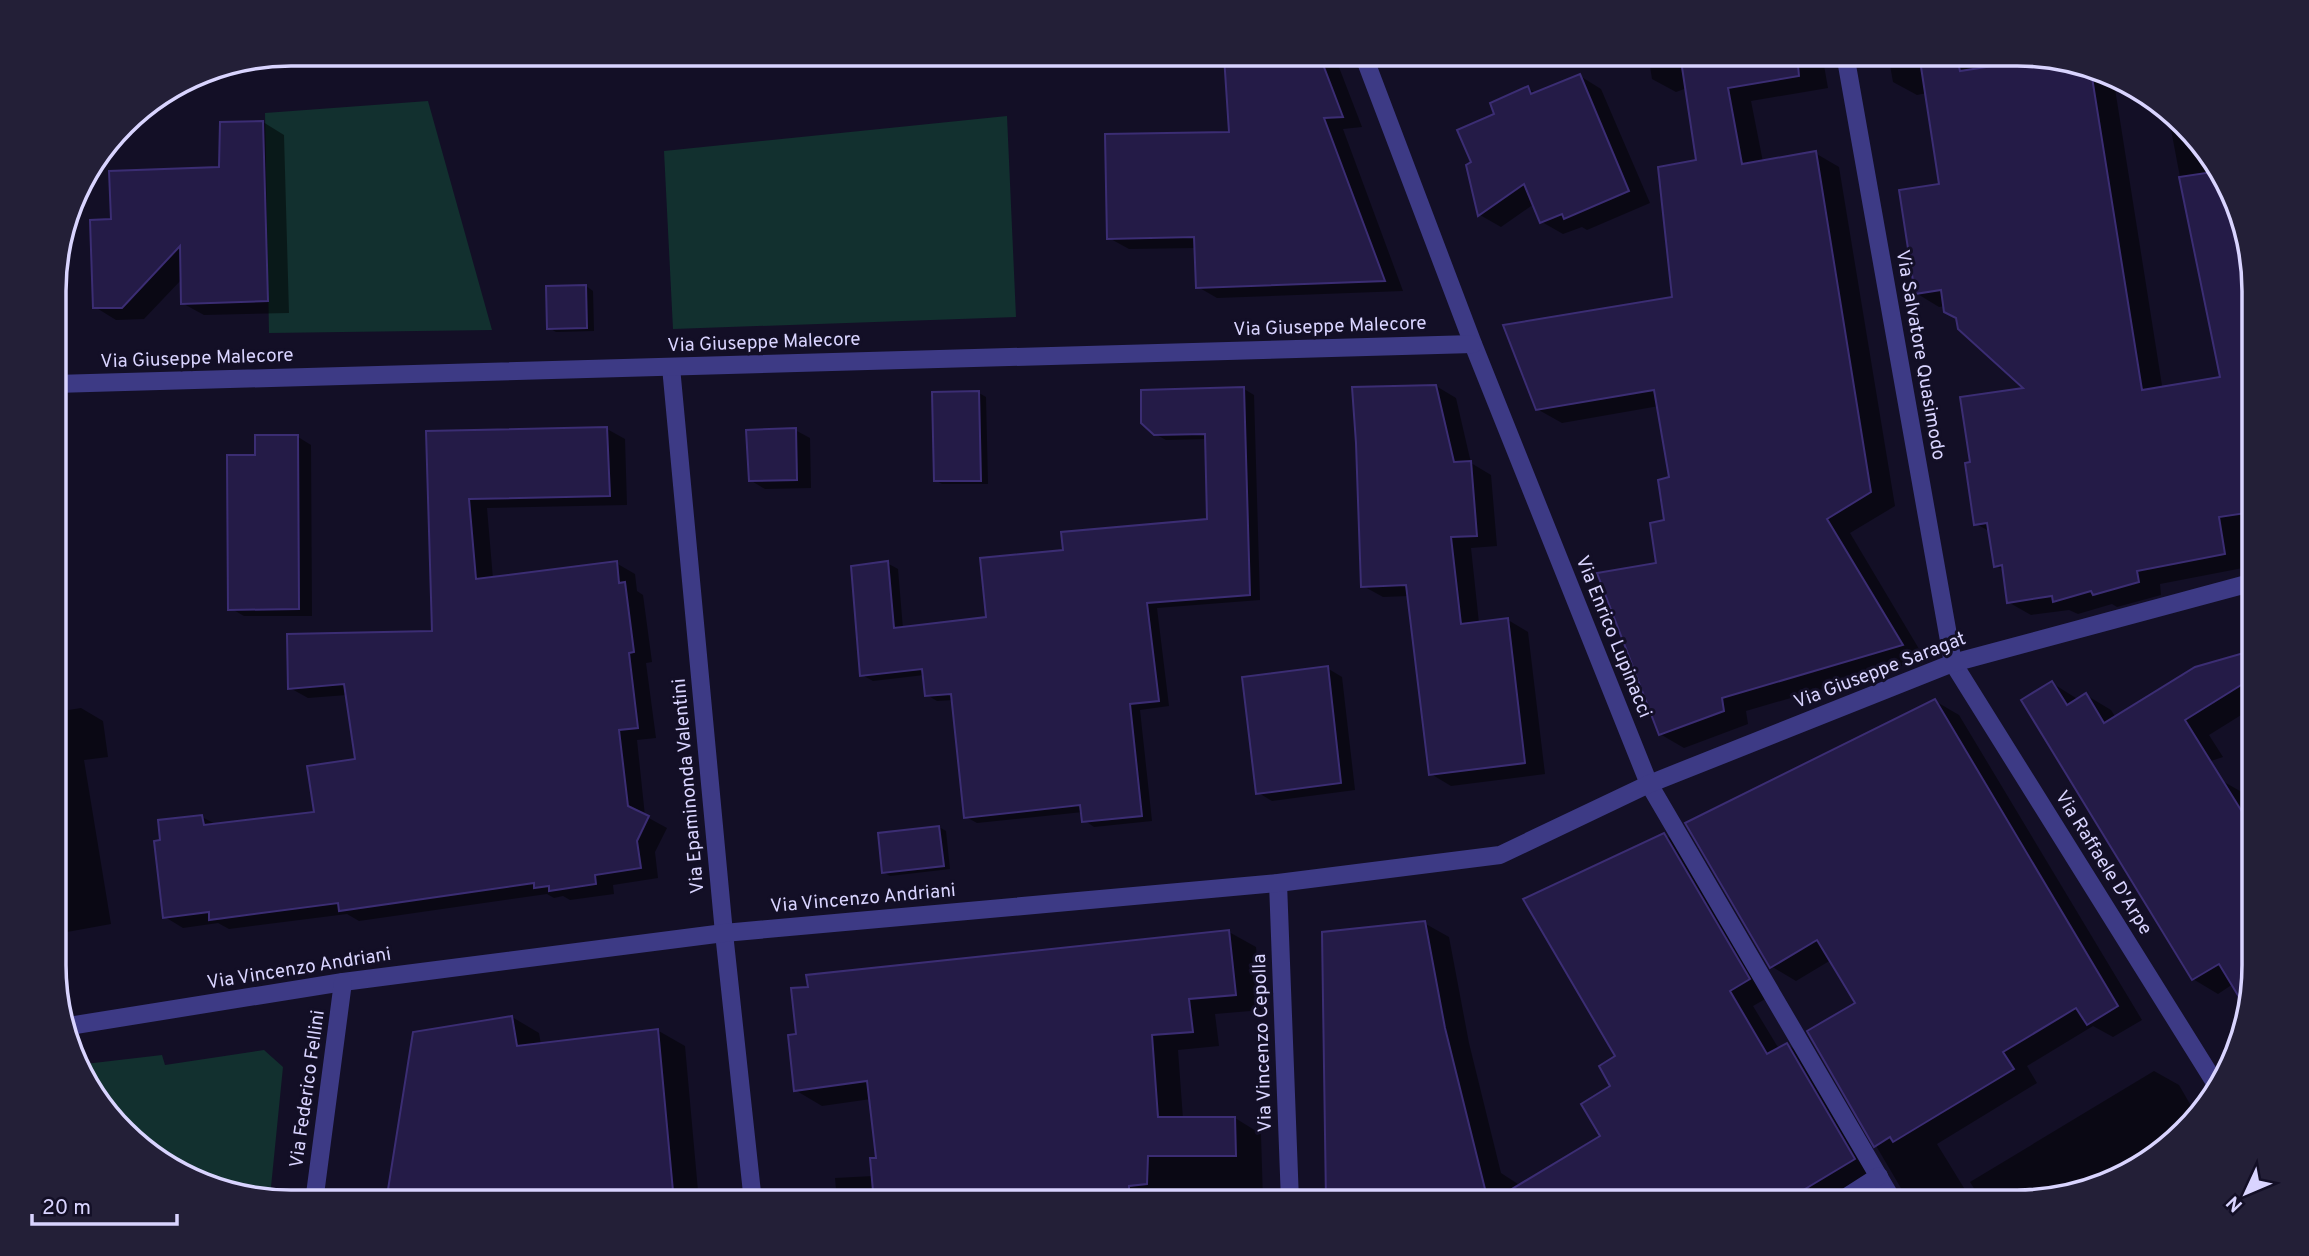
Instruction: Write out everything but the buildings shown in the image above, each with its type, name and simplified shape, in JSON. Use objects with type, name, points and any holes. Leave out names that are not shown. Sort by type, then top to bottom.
[{"type":"street","name":"Via Enrico Lupinacci","points":[[1368,66],[1473,344],[1649,785],[1886,1189]]},
{"type":"street","name":"Via Salvatore Quasimodo","points":[[1847,66],[1953,663]]},
{"type":"street","name":"Via Giuseppe Malecore","points":[[67,384],[1473,344]]},
{"type":"street","name":"Via Epaminonda Valentini","points":[[671,367],[724,933],[752,1190]]},
{"type":"street","name":"Via Giuseppe Saragat","points":[[1649,785],[1953,663],[2242,585]]},
{"type":"street","name":"Via Raffaele D'Arpe","points":[[1953,663],[2212,1078]]},
{"type":"street","name":"Via Vincenzo Andriani","points":[[75,1025],[344,982],[724,933],[1278,883],[1500,855],[1649,785]]},
{"type":"street","name":"Via Vincenzo Cepolla","points":[[1278,883],[1290,1189]]},
{"type":"street","name":"Via Federico Fellini","points":[[316,1190],[344,982]]},
{"type":"street","points":[[1859,1189],[1879,1176]]},
{"type":"green space","points":[[428,101],[492,330],[269,333],[265,113]]},
{"type":"green space","points":[[1007,116],[1016,317],[673,329],[664,151]]},
{"type":"green space","points":[[264,1050],[283,1067],[271,1188],[219,1178],[166,1152],[132,1124],[113,1102],[90,1063],[162,1055],[165,1065]]}]
